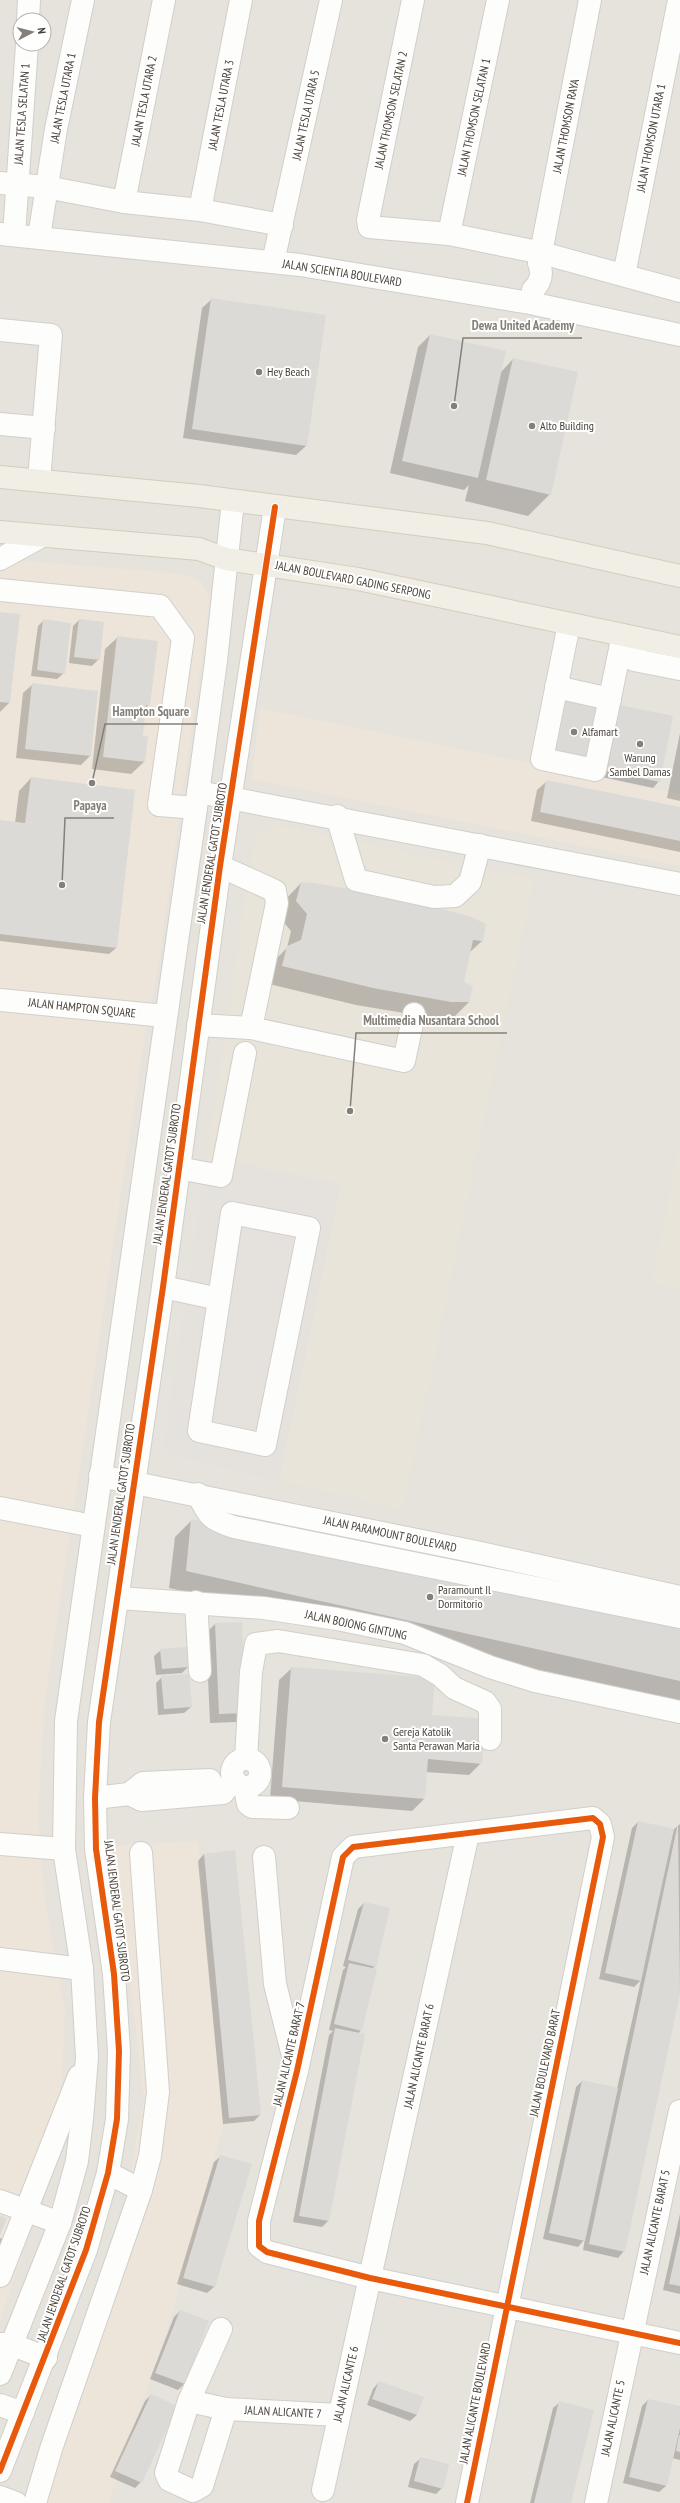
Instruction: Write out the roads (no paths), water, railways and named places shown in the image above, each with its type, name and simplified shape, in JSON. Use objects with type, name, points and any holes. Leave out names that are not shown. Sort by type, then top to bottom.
[{"type":"main road","points":[[0,477],[233,501],[487,533],[680,576]]},
{"type":"main road","name":"JALAN BOULEVARD GADING SERPONG","points":[[0,532],[199,549],[226,559],[358,579],[680,647]]},
{"type":"street","points":[[28,12],[29,0]]},
{"type":"street","name":"JALAN TESLA UTARA 1","points":[[39,237],[56,129],[83,0]]},
{"type":"street","name":"JALAN TESLA UTARA 2","points":[[124,202],[164,0]]},
{"type":"street","name":"JALAN TESLA UTARA 3","points":[[200,210],[242,0]]},
{"type":"street","name":"JALAN TESLA UTARA 5","points":[[273,262],[282,228],[331,0]]},
{"type":"street","name":"JALAN THOMSON SELATAN 2","points":[[413,0],[368,220],[369,226],[373,228],[450,234]]},
{"type":"street","name":"JALAN THOMSON SELATAN 1","points":[[450,234],[498,0]]},
{"type":"street","name":"JALAN THOMSON RAYA","points":[[532,296],[540,284],[542,271],[540,258],[590,0]]},
{"type":"street","name":"JALAN THOMSON UTARA 1","points":[[624,275],[679,0]]},
{"type":"street","name":"JALAN TESLA SELATAN 1","points":[[7,234],[9,183],[22,124],[26,52]]},
{"type":"street","points":[[22,124],[56,129]]},
{"type":"street","points":[[9,183],[45,192],[200,210],[282,228]]},
{"type":"street","name":"JALAN SCIENTIA BOULEVARD","points":[[7,234],[273,262],[532,296],[680,335]]},
{"type":"street","points":[[450,234],[540,258],[624,275],[680,291]]},
{"type":"street","points":[[0,330],[51,334],[39,480]]},
{"type":"street","points":[[0,424],[44,428]]},
{"type":"street","name":"JALAN JENDERAL GATOT SUBROTO","points":[[0,2374],[5,2344],[60,2223],[76,2161],[87,2057],[82,1969],[64,1849],[66,1721],[165,1016],[197,800],[216,661],[233,501]]},
{"type":"street","name":"JALAN JENDERAL GATOT SUBROTO","points":[[0,2471],[46,2358],[86,2250],[108,2173],[117,2119],[119,2051],[114,1974],[96,1848],[95,1798],[99,1722],[163,1288],[220,866],[268,565],[275,507]]},
{"type":"street","points":[[0,559],[42,536]]},
{"type":"street","points":[[0,590],[160,606],[183,638],[159,805],[231,797],[337,816],[680,884]]},
{"type":"street","points":[[569,624],[542,759],[595,770],[610,699],[630,637]]},
{"type":"street","points":[[630,637],[634,660],[680,669]]},
{"type":"street","points":[[556,687],[610,699]]},
{"type":"street","points":[[337,816],[356,880],[434,897],[455,896],[470,882],[480,845]]},
{"type":"street","points":[[220,866],[274,892],[278,903],[251,1028]]},
{"type":"street","name":"JALAN HAMPTON SQUARE","points":[[0,1000],[165,1016]]},
{"type":"street","points":[[198,1025],[251,1028],[404,1061],[414,1014]]},
{"type":"street","points":[[178,1168],[221,1176],[245,1054]]},
{"type":"street","points":[[232,1213],[309,1228],[265,1445],[199,1431],[219,1298],[232,1213]]},
{"type":"street","points":[[163,1288],[219,1298]]},
{"type":"street","name":"JALAN PARAMOUNT BOULEVARD","points":[[100,1476],[134,1481],[198,1494],[680,1597]]},
{"type":"street","points":[[198,1494],[207,1513],[215,1521],[234,1527],[680,1617]]},
{"type":"street","points":[[0,1508],[93,1526]]},
{"type":"street","name":"JALAN BOJONG GINTUNG","points":[[118,1598],[196,1602],[264,1608],[330,1618],[405,1633],[490,1667],[535,1681],[680,1712]]},
{"type":"street","points":[[196,1602],[200,1671]]},
{"type":"street","points":[[288,1808],[252,1807],[248,1804],[234,1767],[241,1760],[246,1759],[252,1672],[256,1644],[263,1641],[278,1642],[423,1665],[440,1675],[454,1688],[485,1702],[490,1709],[490,1739]]},
{"type":"street","points":[[95,1798],[129,1794],[143,1783],[239,1783]]},
{"type":"street","name":"JALAN BOULEVARD BARAT","points":[[468,1834],[593,1818],[600,1824],[603,1837],[506,2307]]},
{"type":"street","name":"JALAN ALICANTE BARAT 7","points":[[370,2278],[267,2252],[260,2246],[259,2221],[297,2071],[343,1856],[353,1847],[468,1834]]},
{"type":"street","name":"JALAN ALICANTE BARAT 6","points":[[370,2278],[468,1834]]},
{"type":"street","points":[[0,1844],[64,1849]]},
{"type":"street","points":[[35,2503],[51,2449],[141,2190],[150,2156],[158,2092],[141,1853]]},
{"type":"street","name":"JALAN ALICANTE BARAT 7","points":[[264,1857],[275,1984],[297,2071]]},
{"type":"street","points":[[0,1959],[82,1969]]},
{"type":"street","points":[[0,2276],[87,2057]]},
{"type":"street","name":"JALAN ALICANTE BARAT 5","points":[[631,2333],[680,2111]]},
{"type":"street","points":[[108,2173],[141,2190]]},
{"type":"street","points":[[0,2201],[60,2223]]},
{"type":"street","points":[[370,2278],[680,2343]]},
{"type":"street","name":"JALAN ALICANTE 6","points":[[323,2490],[370,2278]]},
{"type":"street","name":"JALAN ALICANTE BOULEVARD","points":[[466,2503],[506,2307]]},
{"type":"street","points":[[221,2329],[189,2401],[166,2473],[169,2480],[193,2491],[202,2486],[226,2409]]},
{"type":"street","name":"JALAN ALICANTE 5","points":[[596,2503],[631,2333]]},
{"type":"street","points":[[5,2344],[46,2358]]},
{"type":"street","name":"JALAN ALICANTE 7","points":[[189,2401],[226,2409],[339,2415]]},
{"type":"street","points":[[0,2405],[23,2413]]},
{"type":"street","points":[[0,2497],[16,2503]]},
{"type":"place","name":"Hey Beach","points":[[259,372]]},
{"type":"place","name":"Dewa United Academy","points":[[454,406]]},
{"type":"place","name":"Alto Building","points":[[532,426]]},
{"type":"place","name":"Alfamart","points":[[574,732]]},
{"type":"place","name":"Warung Sambel Damas","points":[[640,744]]},
{"type":"place","name":"Hampton Square","points":[[92,783]]},
{"type":"place","name":"Papaya","points":[[62,885]]},
{"type":"place","name":"Multimedia Nusantara School","points":[[350,1111]]},
{"type":"place","name":"Paramount Il Dormitorio","points":[[430,1597]]},
{"type":"place","name":"Gereja Katolik Santa Perawan Maria","points":[[385,1739]]}]
